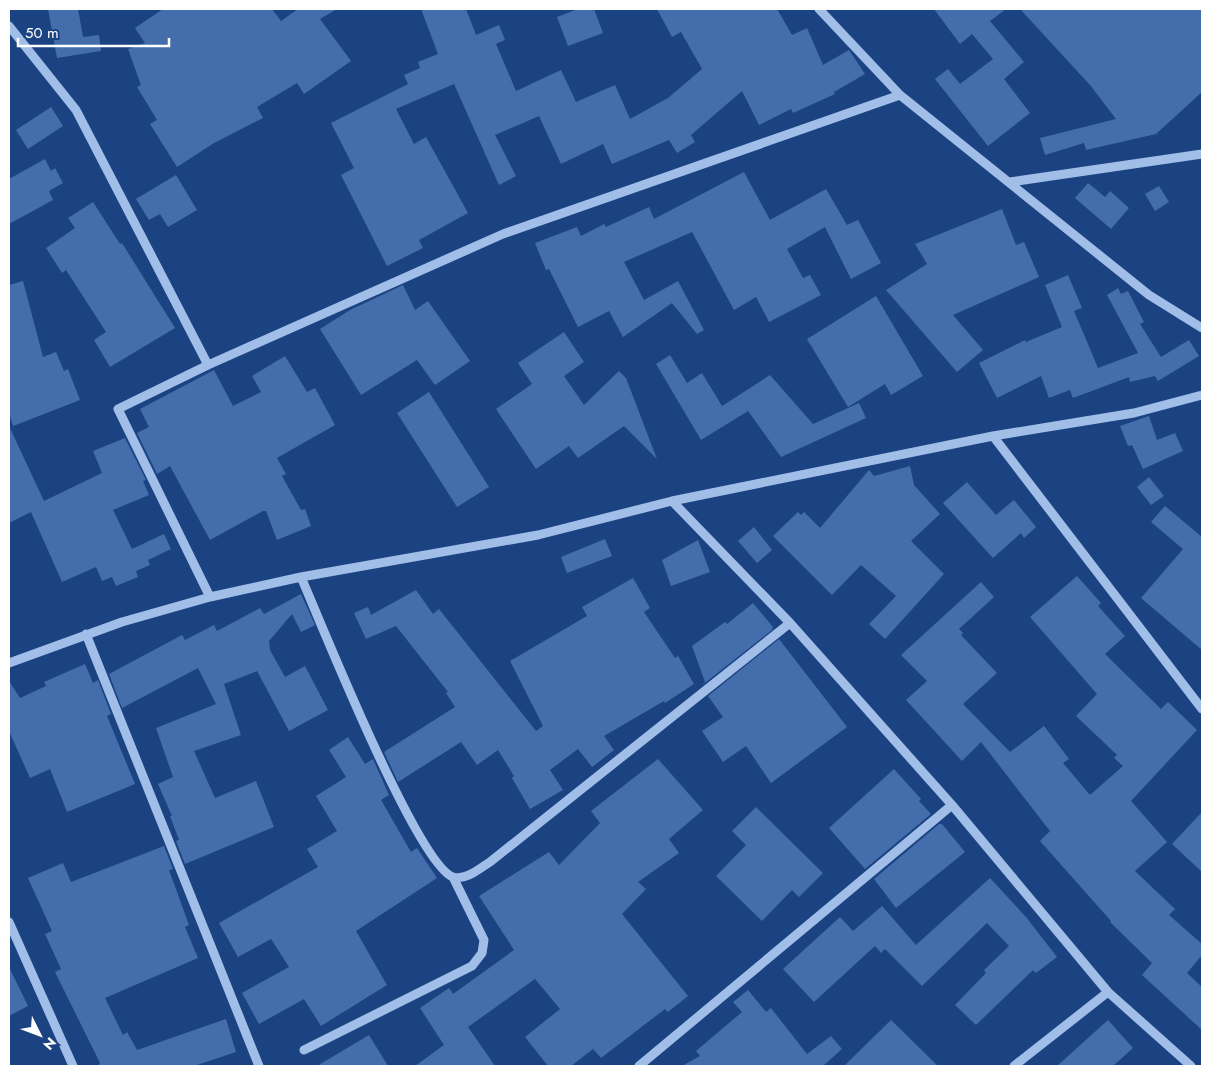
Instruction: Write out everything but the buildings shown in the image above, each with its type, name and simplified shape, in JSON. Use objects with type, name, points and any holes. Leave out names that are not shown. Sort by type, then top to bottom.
[{"type":"street","points":[[819,9],[900,95],[1149,295],[1202,328]]},
{"type":"street","points":[[9,26],[76,110],[208,365]]},
{"type":"street","points":[[210,597],[118,409],[208,365],[503,234],[900,95]]},
{"type":"street","points":[[1010,182],[1202,154]]},
{"type":"street","points":[[9,663],[86,634],[210,597],[301,577],[538,535],[672,501],[993,436],[1134,413],[1202,394]]},
{"type":"street","points":[[993,436],[1202,709]]},
{"type":"street","points":[[672,501],[790,623],[952,804],[1108,992],[1191,1066]]},
{"type":"street","points":[[301,577],[386,774],[409,817],[441,869],[453,877],[484,940],[482,953],[472,966],[304,1050]]},
{"type":"street","points":[[453,877],[465,877],[490,862],[790,623]]},
{"type":"street","points":[[86,634],[259,1066]]},
{"type":"street","points":[[639,1066],[952,804]]},
{"type":"street","points":[[9,922],[73,1066]]},
{"type":"street","points":[[1014,1066],[1108,992]]}]
